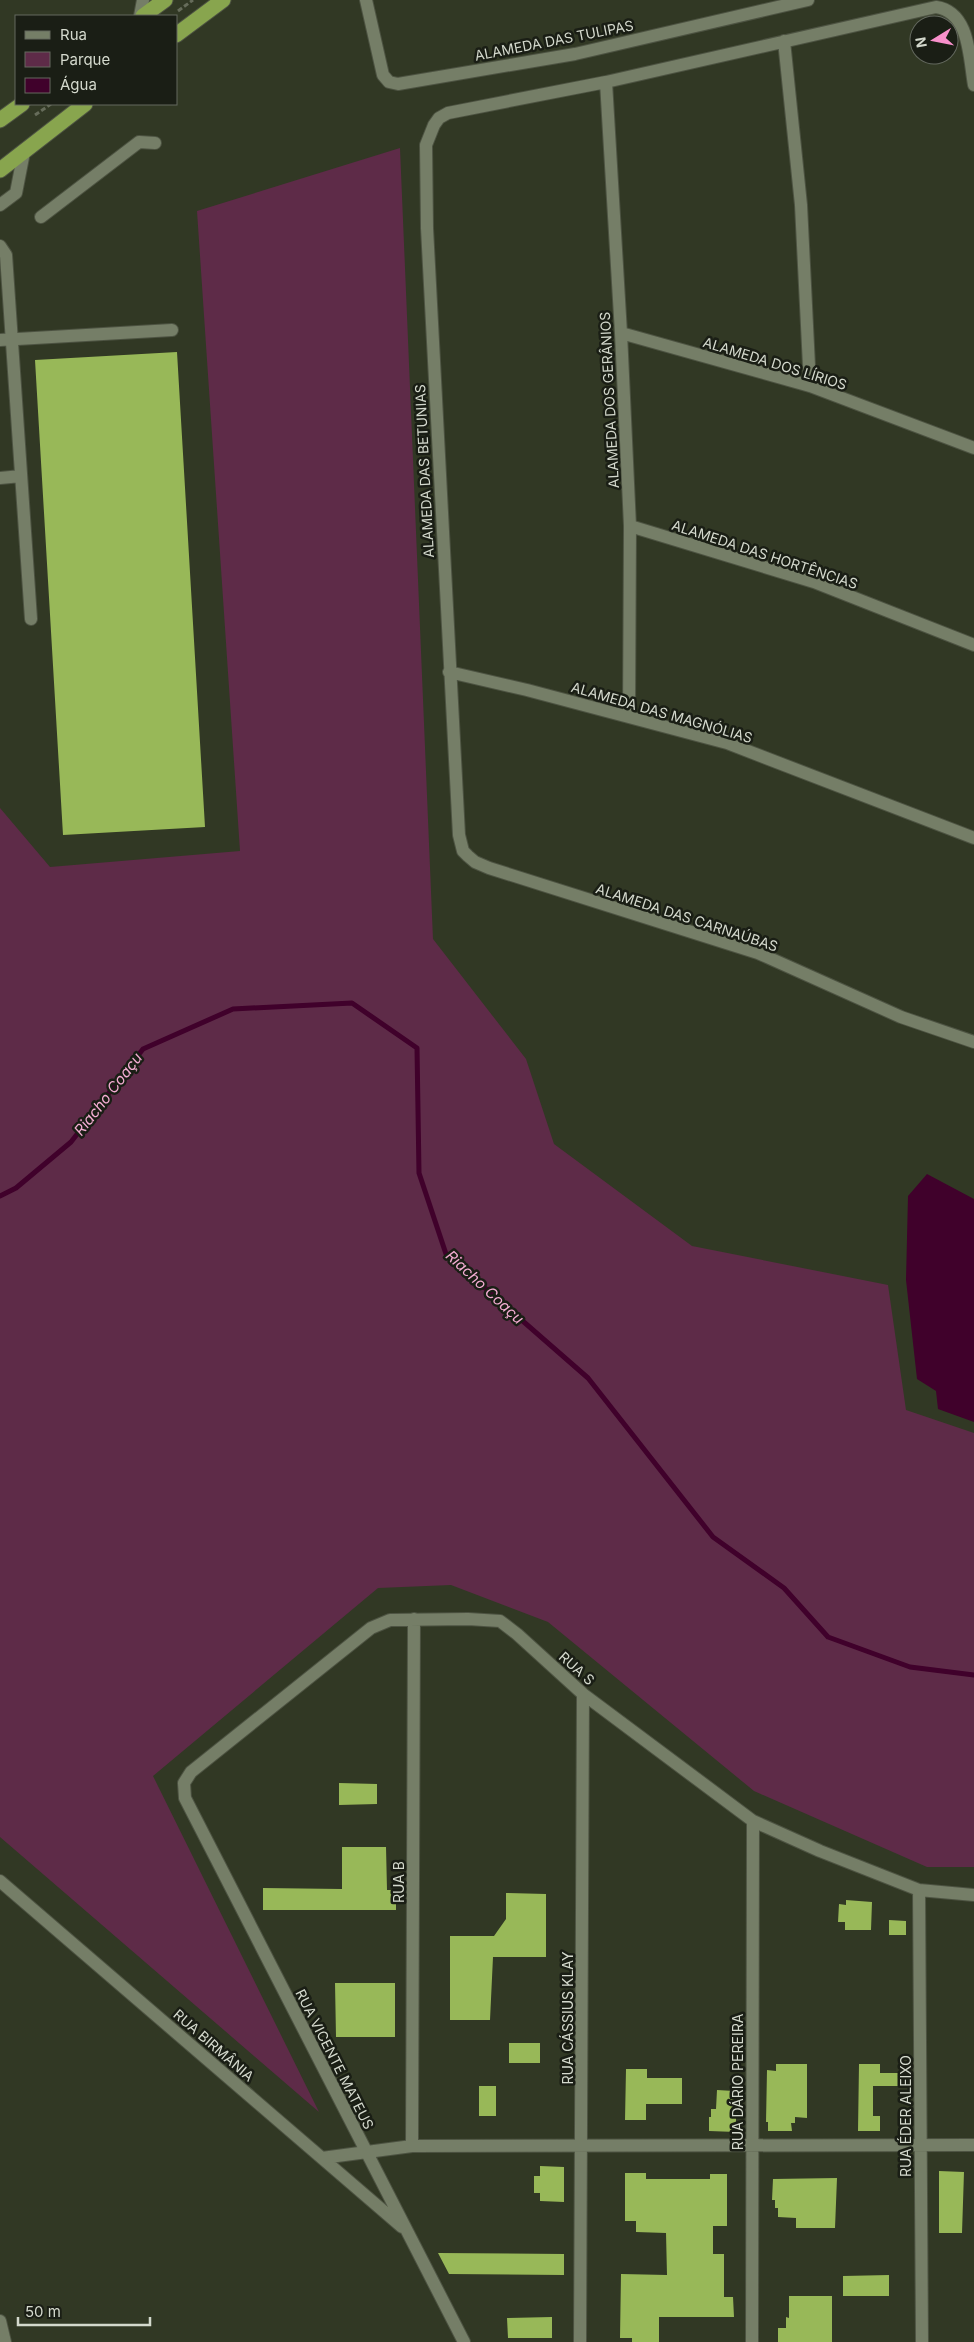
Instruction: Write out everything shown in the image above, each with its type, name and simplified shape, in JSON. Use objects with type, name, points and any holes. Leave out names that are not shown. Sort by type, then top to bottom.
[{"type":"highway","points":[[143,15],[165,0]]},
{"type":"highway","points":[[178,34],[223,0]]},
{"type":"highway","points":[[0,120],[21,105]]},
{"type":"highway","points":[[0,170],[84,105]]},
{"type":"street","points":[[142,15],[143,0]]},
{"type":"street","name":"ALAMEDA DAS TULIPAS","points":[[366,0],[383,74],[388,82],[398,84],[575,54],[808,0]]},
{"type":"street","points":[[606,82],[936,7],[945,8],[956,17],[964,30],[974,85]]},
{"type":"street","points":[[784,41],[801,205],[810,386]]},
{"type":"street","name":"ALAMEDA DAS BETUNIAS","points":[[459,835],[449,672],[428,238],[426,154],[429,134],[439,118],[448,113],[606,82]]},
{"type":"street","name":"ALAMEDA DOS GERÂNIOS","points":[[606,82],[630,526],[630,717]]},
{"type":"street","points":[[41,217],[139,142],[156,143]]},
{"type":"street","points":[[0,205],[16,193],[24,152]]},
{"type":"street","points":[[0,246],[6,255],[8,280],[6,340],[21,476],[31,619]]},
{"type":"street","points":[[0,262],[8,280]]},
{"type":"street","points":[[6,340],[172,330]]},
{"type":"street","name":"ALAMEDA DOS LÍRIOS","points":[[621,333],[810,386],[974,448]]},
{"type":"street","points":[[0,478],[21,476]]},
{"type":"street","name":"ALAMEDA DAS HORTÊNCIAS","points":[[630,526],[814,582],[974,644]]},
{"type":"street","name":"ALAMEDA DAS MAGNÓLIAS","points":[[449,672],[727,743],[883,801],[974,838]]},
{"type":"street","name":"ALAMEDA DAS CARNAÚBAS","points":[[459,835],[463,851],[475,862],[517,878],[758,953],[901,1017],[974,1042]]},
{"type":"street","name":"RUA B","points":[[412,2146],[414,1619]]},
{"type":"street","name":"RUA S","points":[[183,1789],[186,1778],[191,1772],[371,1628],[390,1620],[500,1621],[583,1694],[753,1821],[820,1851],[919,1890],[974,1895]]},
{"type":"street","name":"RUA CÁSSIUS KLAY","points":[[580,2342],[583,1694]]},
{"type":"street","name":"RUA VICENTE MATEUS","points":[[183,1789],[185,1798],[464,2342]]},
{"type":"street","name":"RUA DÁRIO PEREIRA","points":[[752,2342],[753,1821]]},
{"type":"street","name":"RUA BIRMÂNIA","points":[[0,1881],[407,2232]]},
{"type":"street","name":"RUA ÉDER ALEIXO","points":[[919,1890],[922,2342]]},
{"type":"street","points":[[322,2158],[412,2146],[974,2146]]},
{"type":"street","points":[[0,2321],[5,2342]]},
{"type":"green space","points":[[400,148],[433,939],[526,1059],[554,1144],[692,1246],[888,1285],[906,1410],[974,1433],[974,1867],[927,1867],[754,1791],[548,1622],[451,1585],[378,1588],[153,1776],[319,2112],[0,1837],[0,808],[50,867],[240,851],[197,211]]},
{"type":"water","points":[[927,1174],[974,1199],[974,1422],[938,1409],[936,1391],[917,1379],[906,1280],[908,1196]]},
{"type":"building","points":[[177,352],[205,827],[63,835],[35,360]]},
{"type":"building","points":[[339,1783],[377,1784],[377,1804],[339,1805]]},
{"type":"building","points":[[342,1847],[386,1847],[387,1890],[396,1890],[396,1910],[263,1910],[263,1888],[342,1889]]},
{"type":"building","points":[[506,1893],[546,1894],[546,1957],[493,1957],[490,2020],[450,2020],[450,1936],[494,1936],[506,1919]]},
{"type":"building","points":[[846,1900],[872,1902],[871,1930],[845,1930],[845,1922],[838,1922],[839,1904],[846,1905]]},
{"type":"building","points":[[889,1920],[906,1921],[906,1935],[889,1935]]},
{"type":"building","points":[[335,1983],[395,1983],[395,2037],[336,2037]]},
{"type":"building","points":[[509,2043],[540,2043],[540,2063],[509,2063]]},
{"type":"building","points":[[776,2064],[807,2064],[807,2118],[795,2117],[795,2123],[791,2123],[792,2131],[768,2131],[768,2122],[766,2122],[767,2070],[776,2071]]},
{"type":"building","points":[[859,2064],[880,2064],[880,2073],[908,2073],[908,2086],[873,2086],[873,2116],[880,2116],[880,2131],[858,2131]]},
{"type":"building","points":[[626,2069],[647,2069],[647,2078],[682,2078],[682,2104],[646,2104],[646,2120],[625,2120]]},
{"type":"building","points":[[479,2086],[496,2086],[496,2116],[479,2116]]},
{"type":"building","points":[[717,2090],[734,2091],[734,2096],[736,2096],[736,2132],[709,2131],[709,2117],[711,2117],[711,2109],[716,2109]]},
{"type":"building","points":[[540,2166],[564,2167],[564,2202],[540,2201],[540,2193],[534,2193],[534,2176],[540,2176]]},
{"type":"building","points":[[939,2171],[964,2172],[962,2233],[939,2233]]},
{"type":"building","points":[[625,2173],[646,2173],[646,2179],[710,2179],[710,2174],[727,2174],[727,2226],[713,2226],[713,2254],[724,2254],[724,2297],[733,2297],[734,2317],[659,2317],[659,2342],[632,2342],[632,2338],[620,2338],[621,2274],[667,2275],[666,2233],[636,2232],[636,2221],[625,2221]]},
{"type":"building","points":[[837,2178],[835,2228],[796,2228],[796,2218],[778,2217],[778,2208],[775,2208],[775,2200],[772,2200],[773,2179]]},
{"type":"building","points":[[438,2253],[564,2254],[564,2275],[449,2274]]},
{"type":"building","points":[[889,2275],[889,2296],[843,2296],[843,2276]]},
{"type":"building","points":[[789,2296],[832,2296],[832,2342],[778,2342],[778,2328],[786,2328],[786,2317],[789,2318]]},
{"type":"building","points":[[552,2317],[552,2338],[508,2338],[507,2318]]},
{"type":"waterway","name":"Riacho Coaçu","points":[[0,1196],[16,1188],[71,1142],[143,1049],[233,1009],[352,1003],[417,1048],[419,1173],[446,1254],[588,1378],[713,1537],[784,1588],[828,1637],[910,1667],[974,1675]]}]
